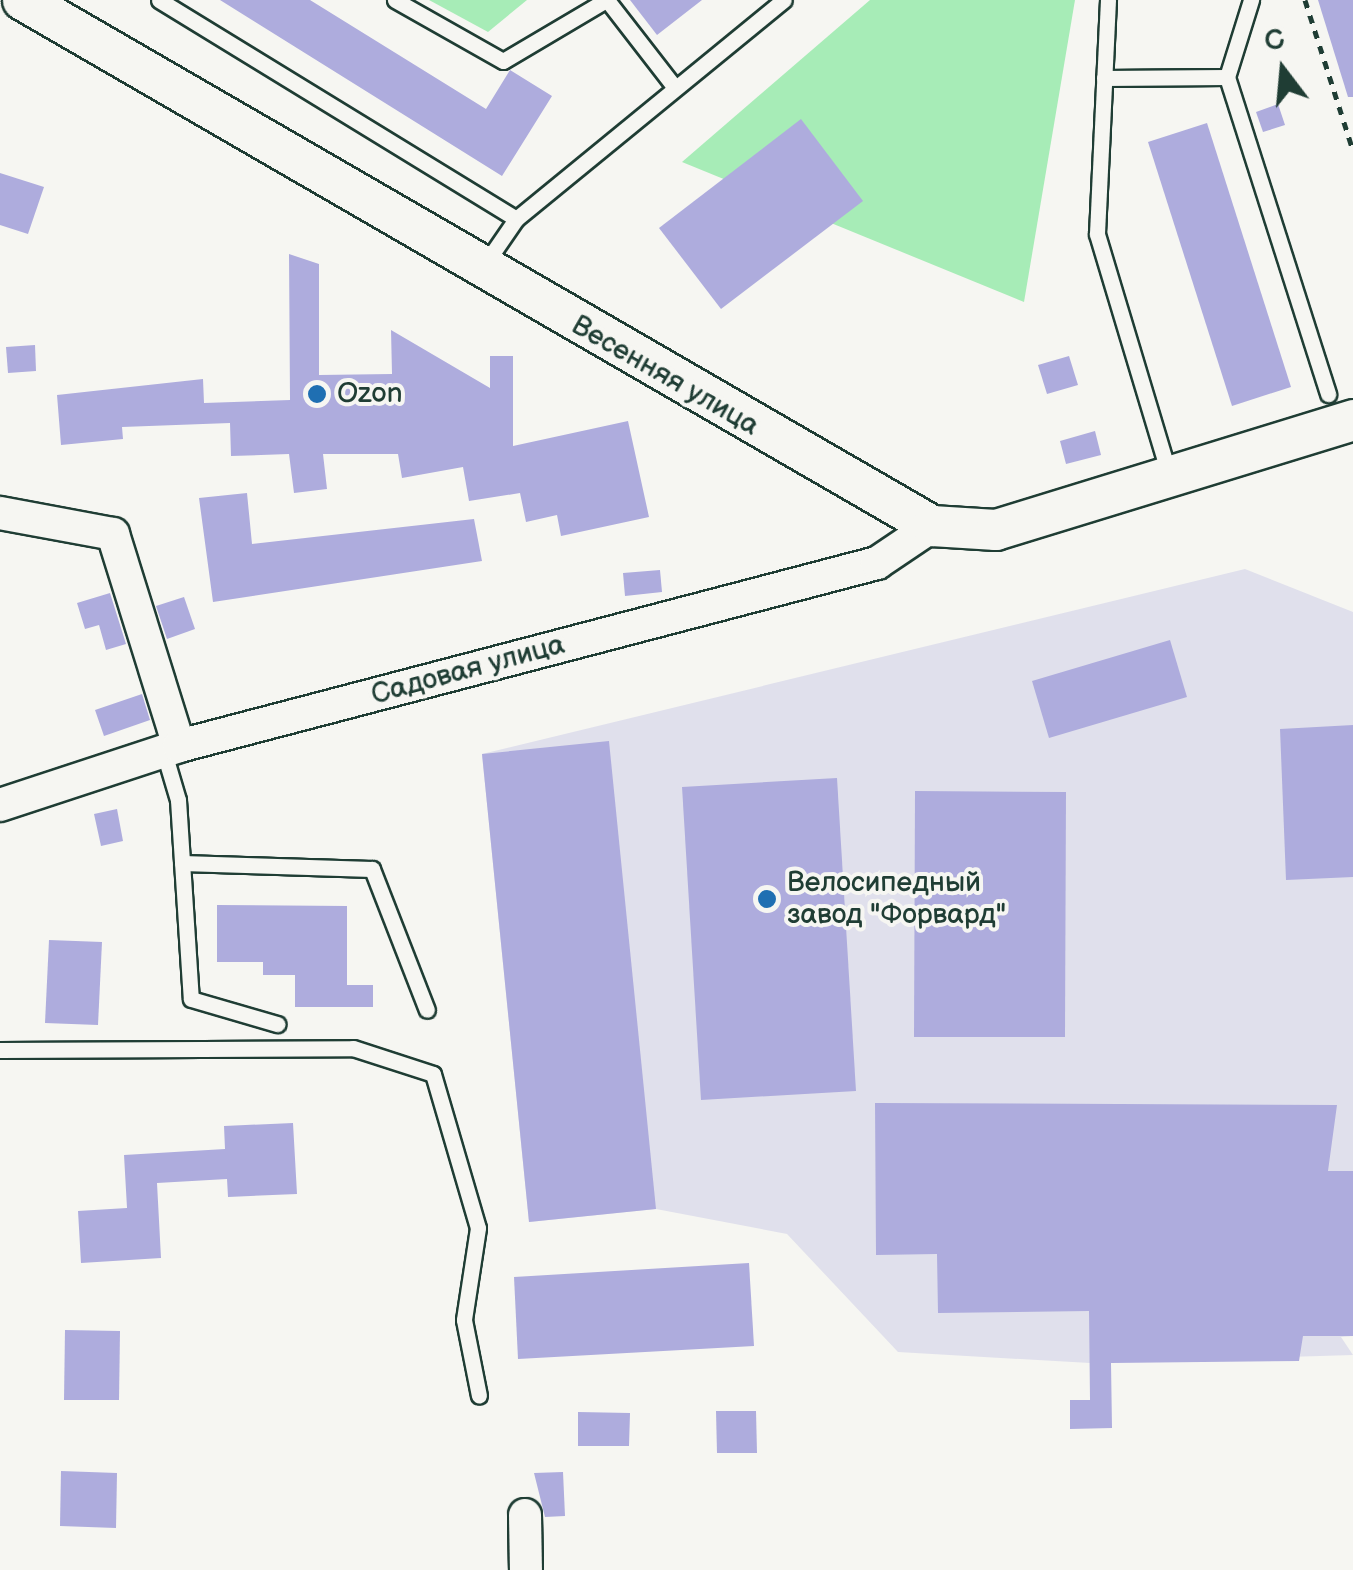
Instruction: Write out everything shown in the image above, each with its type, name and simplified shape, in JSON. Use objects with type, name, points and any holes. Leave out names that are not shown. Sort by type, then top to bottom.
[{"type":"street","name":"Весенняя улица","points":[[23,0],[932,526],[996,530],[1170,478],[1340,407]]},
{"type":"street","points":[[0,513],[113,534],[172,751]]},
{"type":"street","name":"Садовая улица","points":[[0,808],[172,751],[877,563],[932,526]]},
{"type":"street","points":[[525,1515],[526,1570]]},
{"type":"lane","points":[[159,0],[516,219]]},
{"type":"lane","points":[[395,0],[503,61],[607,0],[673,84]]},
{"type":"lane","points":[[482,269],[516,219],[673,84],[784,0]]},
{"type":"lane","points":[[1108,0],[1097,234],[1170,478]]},
{"type":"lane","points":[[1251,0],[1227,77],[1340,407]]},
{"type":"lane","points":[[1104,78],[1227,77]]},
{"type":"lane","points":[[172,751],[191,999],[277,1024]]},
{"type":"lane","points":[[182,863],[372,869],[427,1010]]},
{"type":"lane","points":[[0,1050],[352,1048],[434,1074],[478,1228],[464,1320],[479,1396]]},
{"type":"path","points":[[1305,0],[1353,150]]},
{"type":"shaded area","points":[[1245,569],[1353,612],[1353,1336],[1341,1337],[1353,1355],[1090,1363],[898,1352],[787,1234],[656,1209],[529,1222],[482,754]]},
{"type":"green space","points":[[429,0],[527,0],[488,32]]},
{"type":"green space","points":[[870,0],[1075,0],[1024,302],[682,162]]},
{"type":"building","points":[[220,0],[310,0],[486,109],[510,70],[552,96],[502,176]]},
{"type":"building","points":[[630,0],[702,0],[657,35]]},
{"type":"building","points":[[1318,0],[1353,0],[1353,97],[1348,97]]},
{"type":"building","points":[[1278,104],[1285,125],[1263,132],[1256,112]]},
{"type":"building","points":[[801,119],[863,201],[721,309],[659,228]]},
{"type":"building","points":[[1207,123],[1291,387],[1232,406],[1148,142]]},
{"type":"building","points":[[0,173],[44,187],[28,234],[0,225]]},
{"type":"building","points":[[289,254],[319,264],[319,375],[392,374],[391,330],[490,388],[490,356],[513,356],[513,446],[628,421],[649,517],[561,536],[557,515],[526,522],[520,493],[469,501],[463,467],[402,478],[398,454],[323,454],[327,489],[294,493],[289,454],[231,456],[230,423],[122,427],[123,439],[61,445],[57,395],[203,379],[204,403],[290,400]]},
{"type":"building","points":[[35,345],[36,371],[8,373],[6,347]]},
{"type":"building","points":[[1069,356],[1078,385],[1047,394],[1038,365]]},
{"type":"building","points":[[1095,431],[1101,455],[1066,464],[1060,441]]},
{"type":"building","points":[[247,493],[252,544],[474,519],[482,561],[213,602],[199,498]]},
{"type":"building","points":[[660,570],[662,592],[625,596],[623,573]]},
{"type":"building","points":[[110,593],[126,644],[106,650],[99,625],[85,629],[77,603]]},
{"type":"building","points":[[184,597],[195,629],[167,639],[156,606]]},
{"type":"building","points":[[1170,640],[1187,697],[1049,738],[1032,681]]},
{"type":"building","points":[[142,694],[150,720],[104,736],[95,710]]},
{"type":"building","points":[[1353,725],[1353,877],[1286,880],[1280,729]]},
{"type":"building","points":[[609,741],[656,1209],[529,1222],[482,754]]},
{"type":"building","name":"Велосипедный завод \"Форвард\"","points":[[837,778],[856,1091],[701,1100],[682,787]]},
{"type":"building","points":[[915,791],[1066,792],[1065,1037],[914,1037]]},
{"type":"building","points":[[117,809],[123,841],[101,846],[94,814]]},
{"type":"building","points":[[217,905],[347,906],[347,985],[373,985],[373,1007],[295,1007],[295,975],[263,975],[263,962],[217,962]]},
{"type":"building","points":[[49,940],[102,942],[98,1025],[45,1023]]},
{"type":"building","points":[[875,1103],[1337,1105],[1328,1171],[1353,1171],[1353,1336],[1303,1336],[1299,1361],[1111,1363],[1112,1428],[1070,1429],[1070,1400],[1090,1400],[1089,1311],[938,1313],[937,1254],[876,1255]]},
{"type":"building","points":[[293,1123],[297,1194],[228,1197],[227,1179],[157,1183],[161,1258],[81,1263],[78,1211],[127,1208],[124,1155],[225,1149],[224,1126]]},
{"type":"building","points":[[749,1263],[754,1346],[518,1359],[514,1277]]},
{"type":"building","points":[[65,1330],[120,1331],[119,1400],[64,1400]]},
{"type":"building","points":[[716,1411],[756,1411],[757,1453],[717,1453]]},
{"type":"building","points":[[578,1412],[630,1413],[629,1446],[578,1446]]},
{"type":"building","points":[[61,1471],[117,1473],[116,1528],[60,1526]]},
{"type":"building","points":[[563,1472],[565,1516],[545,1517],[534,1473]]},
{"type":"place","name":"Ozon","points":[[317,394]]},
{"type":"place","name":"Велосипедный завод \"Форвард\"","points":[[767,899]]}]
